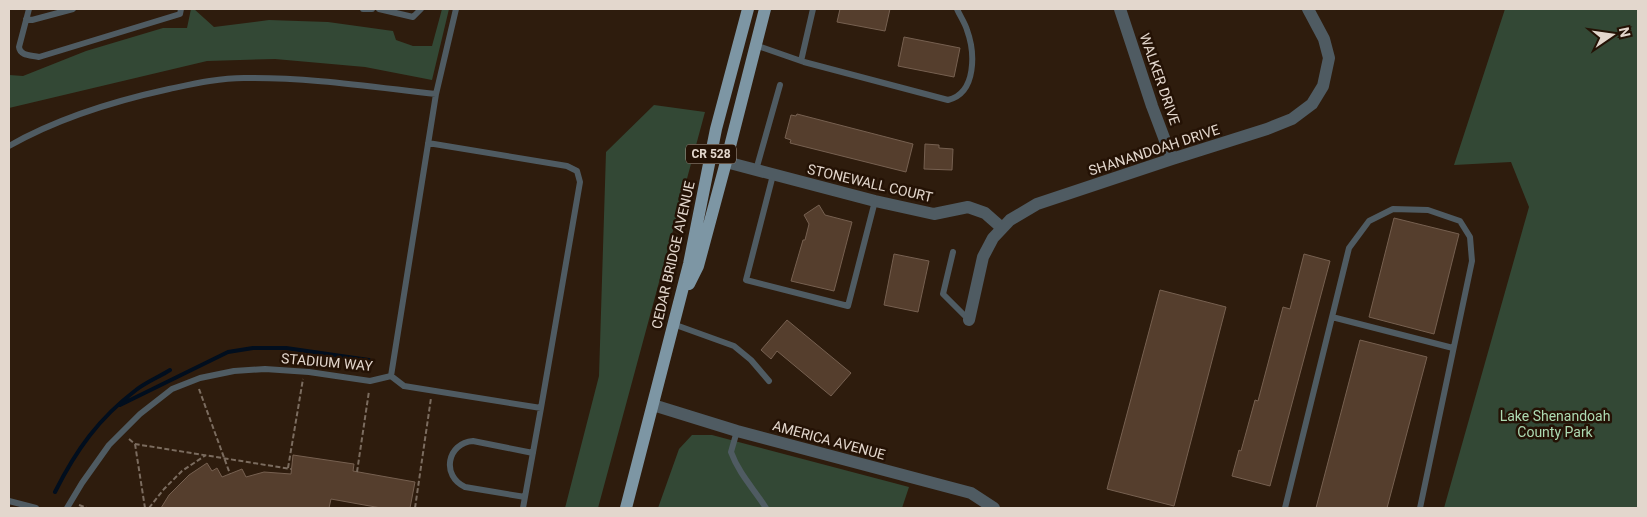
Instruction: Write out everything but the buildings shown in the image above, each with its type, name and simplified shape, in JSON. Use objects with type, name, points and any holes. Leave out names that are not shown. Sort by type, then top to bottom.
[{"type":"main road","name":"CEDAR BRIDGE AVENUE","points":[[626,508],[689,264],[716,130],[748,9]]},
{"type":"main road","points":[[679,301],[698,266],[765,9]]},
{"type":"street","name":"WALKER DRIVE","points":[[1120,9],[1152,106],[1172,159]]},
{"type":"street","name":"SHANANDOAH DRIVE","points":[[968,320],[983,257],[993,238],[1010,220],[1037,204],[1267,129],[1292,119],[1312,104],[1323,86],[1329,58],[1324,39],[1308,9]]},
{"type":"street","name":"STONEWALL COURT","points":[[726,162],[875,201],[934,214],[968,207],[985,213],[1002,228]]},
{"type":"street","name":"AMERICA AVENUE","points":[[653,405],[737,431],[971,493],[994,508]]},
{"type":"lane","points":[[29,9],[19,46],[20,51],[22,54],[39,57],[180,14],[181,9]]},
{"type":"lane","points":[[26,19],[32,20],[73,9]]},
{"type":"lane","points":[[363,9],[372,9]]},
{"type":"lane","points":[[379,9],[413,17],[421,9]]},
{"type":"lane","name":"STADIUM WAY","points":[[67,508],[109,445],[140,414],[172,389],[195,380],[234,371],[265,369],[370,381],[391,376],[436,94],[456,9]]},
{"type":"lane","points":[[802,61],[813,9]]},
{"type":"lane","points":[[755,45],[802,61],[948,100],[956,98],[968,84],[973,60],[967,30],[957,9]]},
{"type":"lane","points":[[9,146],[30,134],[92,110],[136,96],[195,84],[242,78],[308,80],[436,94]]},
{"type":"lane","points":[[756,170],[780,85]]},
{"type":"lane","points":[[428,143],[567,166],[577,171],[580,182],[523,508]]},
{"type":"lane","points":[[774,175],[746,280],[848,306],[875,201]]},
{"type":"lane","points":[[1285,508],[1349,248],[1369,221],[1393,209],[1428,210],[1460,221],[1470,237],[1472,261],[1420,508]]},
{"type":"lane","points":[[953,252],[943,294],[968,320]]},
{"type":"lane","points":[[1332,317],[1453,348]]},
{"type":"lane","points":[[673,324],[717,338],[734,346],[751,360],[769,381]]},
{"type":"lane","points":[[391,376],[404,386],[541,408]]},
{"type":"lane","points":[[737,431],[731,452],[742,475],[752,486],[766,508]]},
{"type":"lane","points":[[525,497],[465,487],[459,484],[452,476],[451,459],[456,448],[466,442],[473,441],[533,453]]},
{"type":"lane","points":[[9,501],[36,508]]},
{"type":"path","points":[[147,508],[134,444],[290,468],[304,372]]},
{"type":"path","points":[[195,380],[230,474]]},
{"type":"path","points":[[357,472],[370,381]]},
{"type":"path","points":[[414,508],[432,391]]},
{"type":"path","points":[[147,508],[182,471],[206,455]]},
{"type":"green space","points":[[191,9],[194,9],[214,27],[269,20],[328,22],[393,31],[396,40],[413,46],[432,46],[442,9],[449,9],[432,80],[365,67],[275,59],[207,61],[9,108],[9,75],[23,76],[86,51],[163,28],[187,28]]},
{"type":"green space","name":"Lake Shenandoah County Park","points":[[1505,9],[1638,9],[1638,508],[1444,508],[1529,207],[1511,162],[1454,165]]},
{"type":"green space","points":[[654,105],[705,112],[598,508],[565,508],[599,376],[606,152]]},
{"type":"green space","points":[[692,435],[712,435],[909,487],[902,508],[658,508],[679,449]]},
{"type":"waterway","points":[[120,405],[228,352],[253,348],[286,348],[369,360]]},
{"type":"waterway","points":[[55,492],[80,449],[111,412],[144,384],[170,370]]}]
